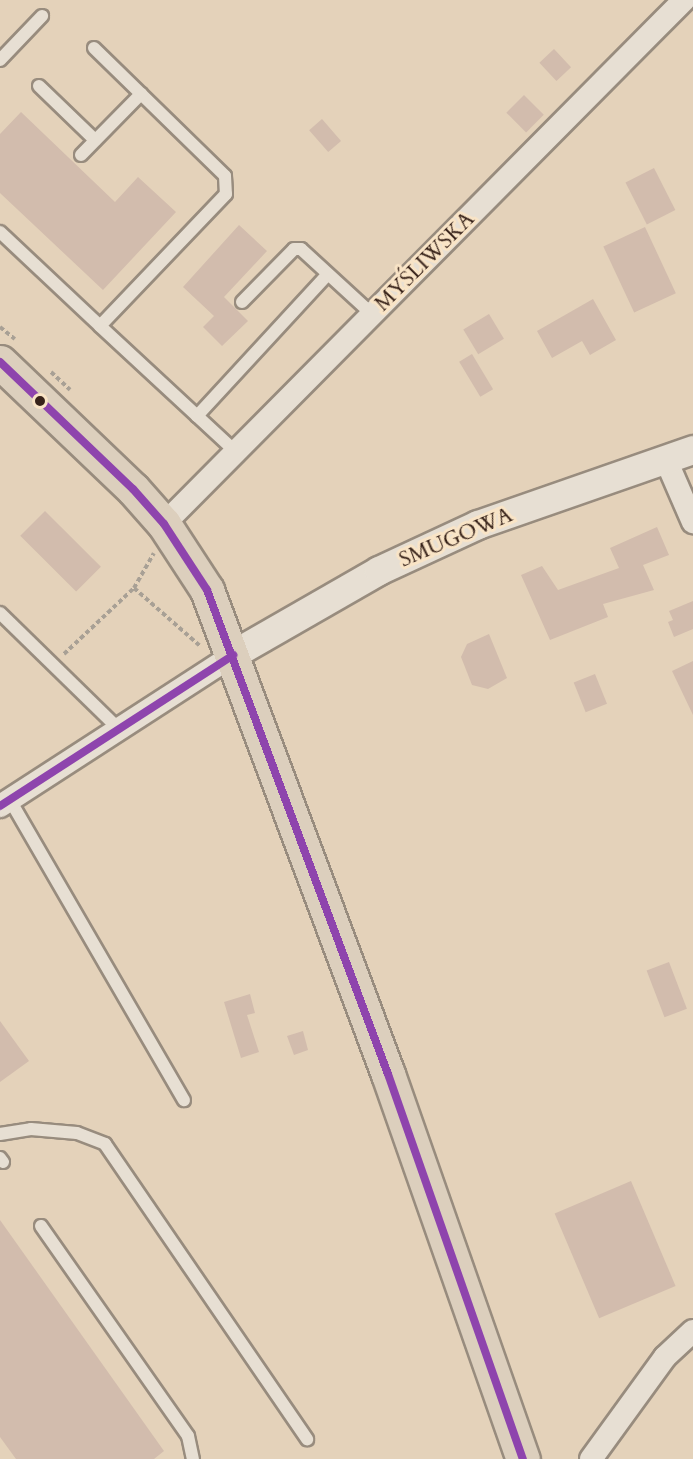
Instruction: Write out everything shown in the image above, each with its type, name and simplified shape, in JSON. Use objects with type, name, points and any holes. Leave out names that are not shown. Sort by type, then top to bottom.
[{"type":"main road","points":[[0,362],[90,445],[157,539],[207,590],[233,655],[523,1459]]},
{"type":"street","name":"MYŚLIWSKA","points":[[157,539],[237,453],[684,0]]},
{"type":"street","name":"SMUGOWA","points":[[233,655],[379,571],[478,525],[693,450]]},
{"type":"street","points":[[666,460],[693,522]]},
{"type":"street","points":[[5,803],[233,655]]},
{"type":"street","points":[[591,1459],[665,1357],[693,1330]]},
{"type":"lane","points":[[0,60],[42,16]]},
{"type":"lane","points":[[94,48],[225,176],[226,194],[100,326]]},
{"type":"lane","points":[[39,86],[95,140]]},
{"type":"lane","points":[[81,155],[141,94]]},
{"type":"lane","points":[[0,232],[237,453]]},
{"type":"lane","points":[[242,302],[294,249],[301,249],[373,315]]},
{"type":"lane","points":[[197,416],[328,274]]},
{"type":"lane","points":[[0,613],[118,728]]},
{"type":"lane","points":[[5,803],[184,1100]]},
{"type":"lane","points":[[0,1134],[31,1129],[77,1133],[105,1144],[307,1439]]},
{"type":"lane","points":[[41,1226],[188,1436],[193,1459]]},
{"type":"path","points":[[157,539],[161,558]]},
{"type":"path","points":[[53,664],[134,588],[157,539]]},
{"type":"path","points":[[134,588],[200,646]]},
{"type":"path","points":[[194,653],[204,641]]},
{"type":"building","points":[[554,49],[571,67],[556,81],[539,63]]},
{"type":"building","points":[[524,95],[544,115],[526,132],[506,113]]},
{"type":"building","points":[[21,112],[115,202],[138,177],[176,212],[103,290],[0,193],[0,134]]},
{"type":"building","points":[[322,119],[341,141],[328,152],[309,130]]},
{"type":"building","points":[[654,168],[675,210],[647,224],[625,183]]},
{"type":"building","points":[[239,225],[267,251],[224,297],[248,321],[222,346],[203,327],[214,316],[183,287]]},
{"type":"building","points":[[645,227],[676,293],[634,313],[603,246]]},
{"type":"building","points":[[593,299],[616,340],[590,355],[582,341],[552,358],[537,331]]},
{"type":"building","points":[[489,314],[504,339],[478,354],[463,329]]},
{"type":"building","points":[[472,354],[493,389],[480,397],[459,362]]},
{"type":"building","points":[[45,511],[101,567],[76,592],[20,536]]},
{"type":"building","points":[[657,527],[669,555],[643,565],[654,590],[603,604],[608,617],[550,640],[521,575],[542,566],[558,590],[619,568],[610,548]]},
{"type":"building","points":[[693,601],[693,629],[674,637],[668,622],[673,620],[669,611]]},
{"type":"building","points":[[489,634],[507,678],[488,689],[472,685],[461,657],[467,644]]},
{"type":"building","points":[[693,661],[693,715],[672,671]]},
{"type":"building","points":[[595,674],[607,704],[586,712],[574,683]]},
{"type":"building","points":[[669,962],[687,1009],[665,1017],[647,971]]},
{"type":"building","points":[[250,994],[255,1013],[247,1015],[259,1052],[241,1058],[224,1002]]},
{"type":"building","points":[[0,1021],[29,1061],[0,1082]]},
{"type":"building","points":[[303,1031],[308,1050],[294,1055],[287,1036]]},
{"type":"building","points":[[631,1181],[676,1286],[599,1318],[555,1213]]},
{"type":"building","points":[[0,1220],[164,1451],[154,1459],[16,1459],[0,1437]]},
{"type":"transit line","points":[[0,362],[133,489],[164,524],[207,590],[388,1074],[523,1459]]},
{"type":"transit line","points":[[0,806],[233,655]]}]
